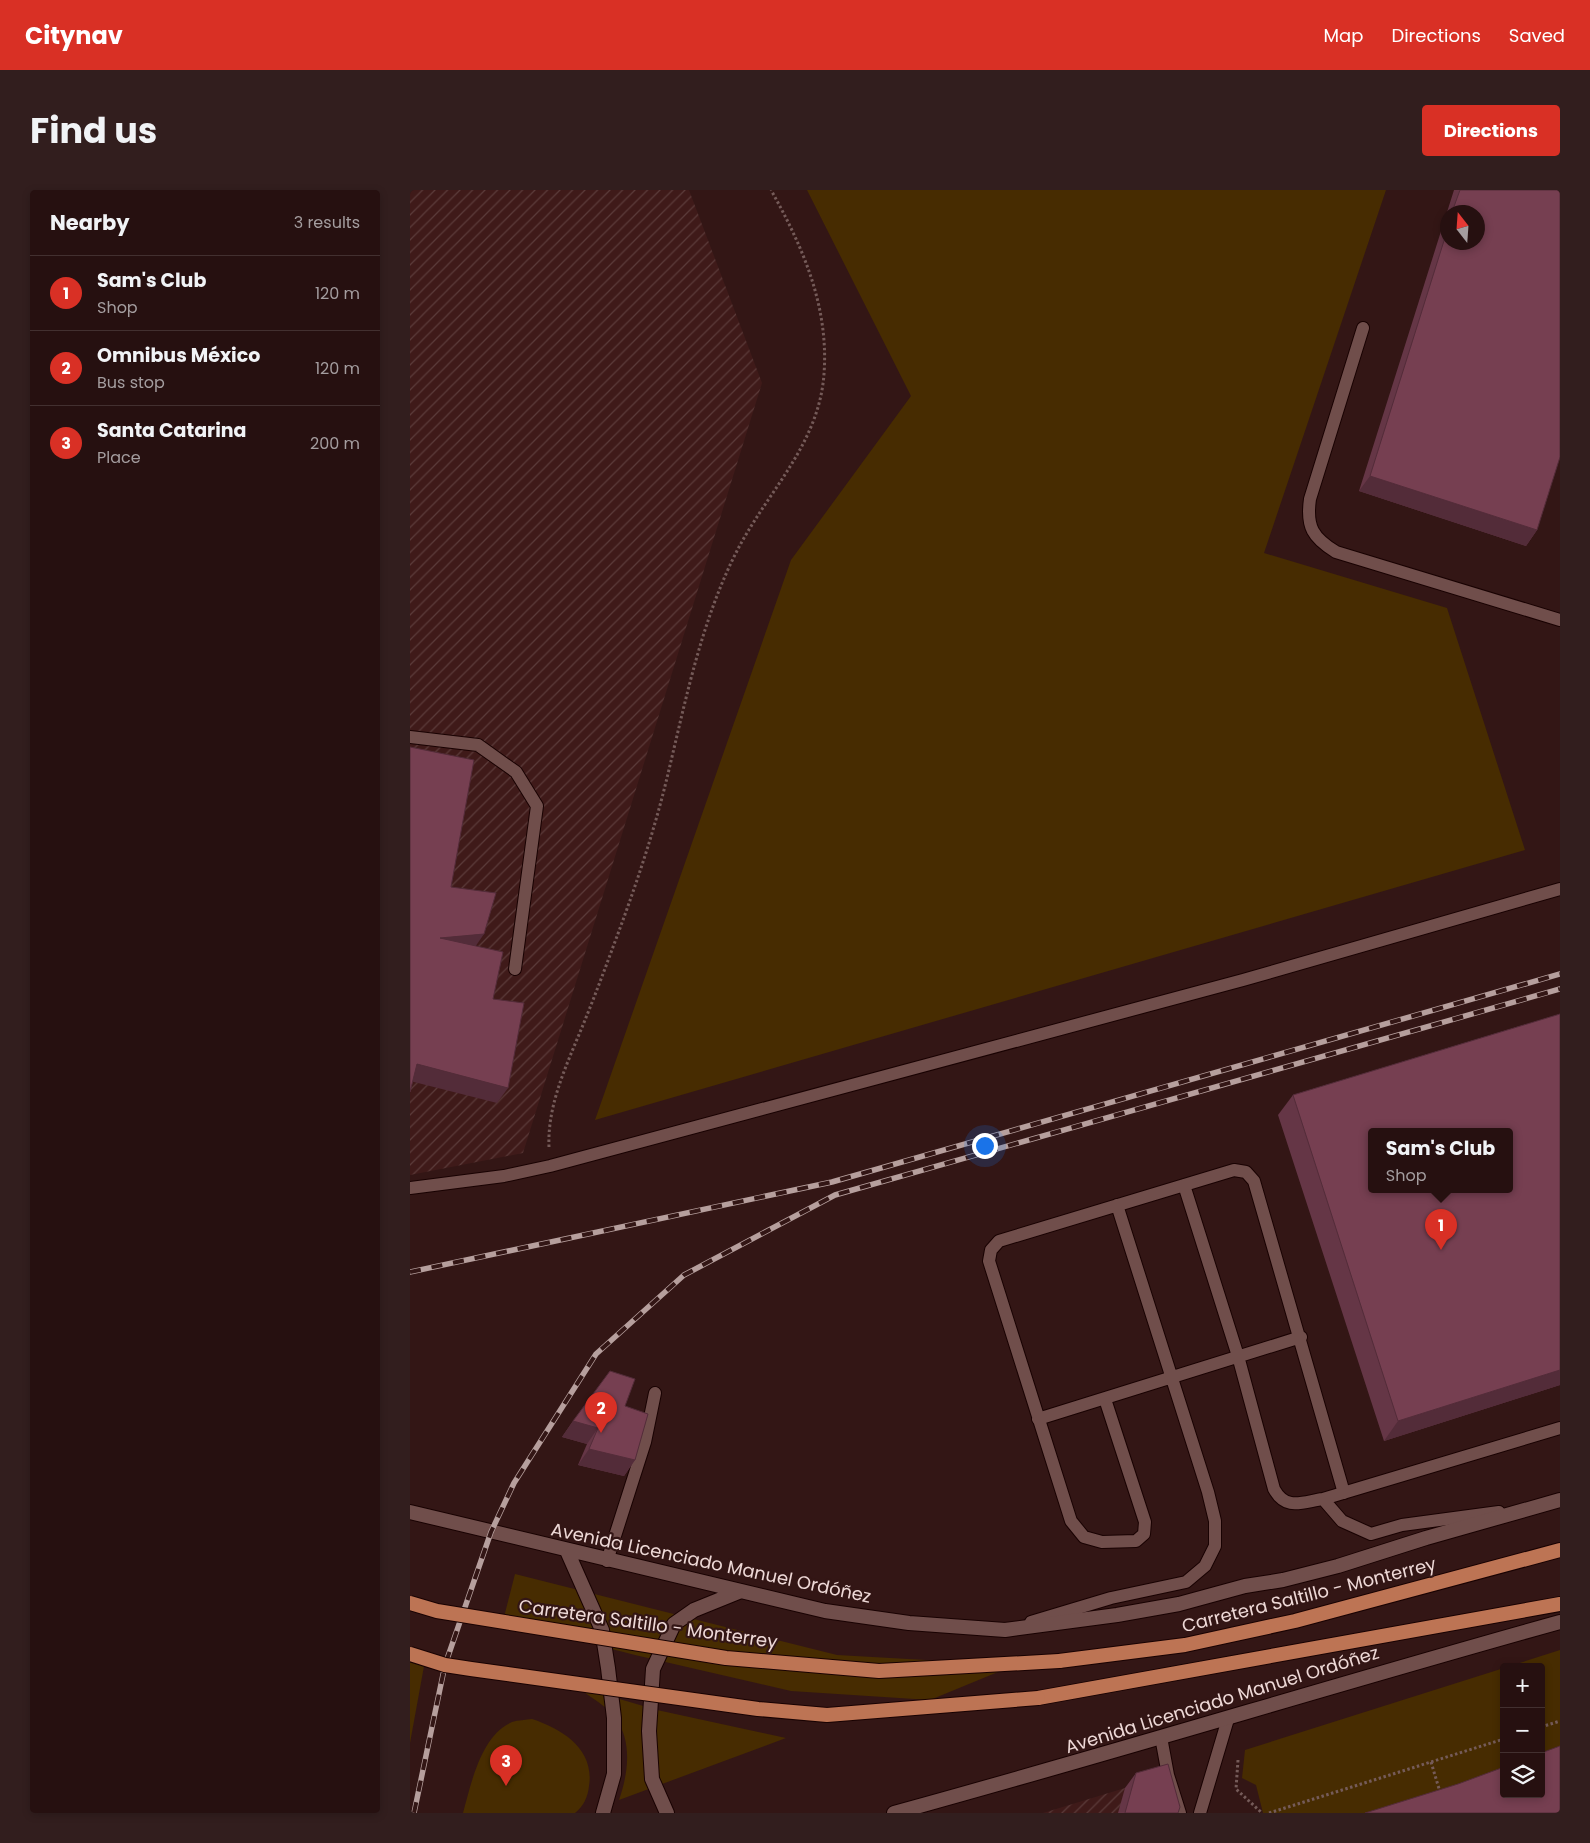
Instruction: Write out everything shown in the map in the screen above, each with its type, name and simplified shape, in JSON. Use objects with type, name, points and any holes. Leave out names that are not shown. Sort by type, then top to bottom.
[{"type":"main road","name":"Avenida Licenciado Manuel Ordóñez","points":[[410,1512],[607,1561],[825,1611],[909,1623],[1005,1630],[1126,1614],[1179,1604],[1245,1586],[1283,1580],[1338,1566],[1560,1500]]},
{"type":"main road","name":"Carretera Saltillo - Monterrey","points":[[410,1602],[437,1611],[726,1658],[879,1671],[1059,1661],[1185,1645],[1296,1621],[1560,1550]]},
{"type":"main road","points":[[567,1551],[602,1630],[608,1668],[614,1718],[614,1774],[603,1813]]},
{"type":"main road","points":[[667,1813],[652,1779],[648,1731],[654,1669],[674,1624],[694,1610],[741,1591]]},
{"type":"main road","points":[[410,1654],[445,1665],[471,1669],[758,1708],[827,1715],[1038,1698],[1560,1604]]},
{"type":"main road","name":"Avenida Licenciado Manuel Ordóñez","points":[[894,1813],[1073,1764],[1376,1673],[1560,1622]]},
{"type":"lane","points":[[1362,328],[1310,499],[1308,515],[1312,531],[1322,544],[1336,552],[1560,620]]},
{"type":"lane","points":[[410,737],[478,745],[516,772],[537,806],[515,968]]},
{"type":"lane","points":[[410,1188],[504,1176],[550,1166],[1243,980],[1560,889]]},
{"type":"lane","points":[[1105,1398],[1146,1522],[1144,1534],[1136,1541],[1102,1542],[1084,1537],[1071,1521],[990,1261],[991,1250],[999,1241],[1234,1170],[1246,1172],[1254,1181],[1301,1337],[1344,1493]]},
{"type":"lane","points":[[1184,1185],[1238,1356],[1274,1489],[1279,1500],[1290,1504],[1323,1499],[1560,1428]]},
{"type":"lane","points":[[1005,1630],[1111,1598],[1186,1582],[1205,1566],[1215,1546],[1215,1521],[1117,1205]]},
{"type":"lane","points":[[1038,1419],[1301,1337]]},
{"type":"lane","points":[[607,1561],[645,1442],[655,1394]]},
{"type":"lane","points":[[1323,1499],[1342,1521],[1371,1534],[1402,1525],[1529,1508]]},
{"type":"lane","points":[[1200,1813],[1228,1719]]},
{"type":"lane","points":[[1161,1737],[1168,1775],[1180,1813]]},
{"type":"path","points":[[550,1166],[548,1135],[552,1112],[568,1059],[635,886],[718,594],[739,548],[808,437],[819,404],[824,374],[823,329],[814,280],[792,229],[770,190]]},
{"type":"path","points":[[1545,1726],[1560,1722]]},
{"type":"path","points":[[1269,1813],[1500,1740]]},
{"type":"path","points":[[1239,1752],[1236,1789],[1262,1813]]},
{"type":"path","points":[[1431,1762],[1441,1796]]},
{"type":"shaded area","points":[[410,190],[689,190],[762,383],[523,1153],[410,1175]]},
{"type":"shaded area","points":[[807,190],[1386,190],[1264,553],[1447,608],[1525,850],[595,1120],[791,560],[911,396]]},
{"type":"shaded area","points":[[515,1574],[837,1655],[1015,1665],[930,1700],[791,1691],[635,1655],[503,1621]]},
{"type":"shaded area","points":[[1560,1650],[1560,1764],[1545,1767],[1545,1663],[1519,1663]]},
{"type":"shaded area","points":[[410,1662],[424,1666],[410,1743]]},
{"type":"shaded area","points":[[1500,1669],[1500,1783],[1416,1813],[1263,1813],[1256,1785],[1242,1778],[1245,1750]]},
{"type":"shaded area","points":[[575,1686],[657,1710],[786,1738],[619,1800],[625,1780],[627,1758],[627,1747],[621,1727],[607,1709]]},
{"type":"shaded area","points":[[532,1719],[544,1723],[565,1735],[582,1752],[590,1773],[588,1790],[583,1805],[575,1813],[463,1813],[479,1762],[492,1738],[501,1728],[512,1722]]},
{"type":"shaded area","points":[[1157,1780],[1167,1813],[1043,1813],[1125,1788]]},
{"type":"building","points":[[1460,190],[1560,190],[1560,457],[1537,530],[1370,476],[1441,250],[1485,250],[1485,205],[1455,205]]},
{"type":"building","points":[[410,747],[474,760],[451,887],[496,893],[484,934],[440,938],[503,952],[493,999],[524,1003],[508,1088],[417,1064],[410,1092]]},
{"type":"building","points":[[1560,1014],[1560,1370],[1398,1421],[1293,1095]]},
{"type":"building","points":[[610,1371],[635,1379],[625,1406],[648,1414],[635,1460],[589,1449],[598,1428],[573,1421]]},
{"type":"building","points":[[1560,1746],[1560,1813],[1365,1813],[1458,1784],[1500,1768],[1500,1798],[1545,1798],[1545,1752]]},
{"type":"building","points":[[1168,1764],[1180,1807],[1178,1813],[1125,1813],[1136,1773]]},
{"type":"railway","points":[[410,1272],[832,1182],[1560,974]]},
{"type":"railway","points":[[414,1813],[445,1665],[491,1532],[514,1483],[596,1354],[684,1275],[835,1195],[1560,989]]},
{"type":"place","name":"Sam's Club","points":[[1441,1250]]},
{"type":"place","name":"Omnibus México","points":[[601,1433]]},
{"type":"place","name":"Santa Catarina","points":[[506,1786]]}]
